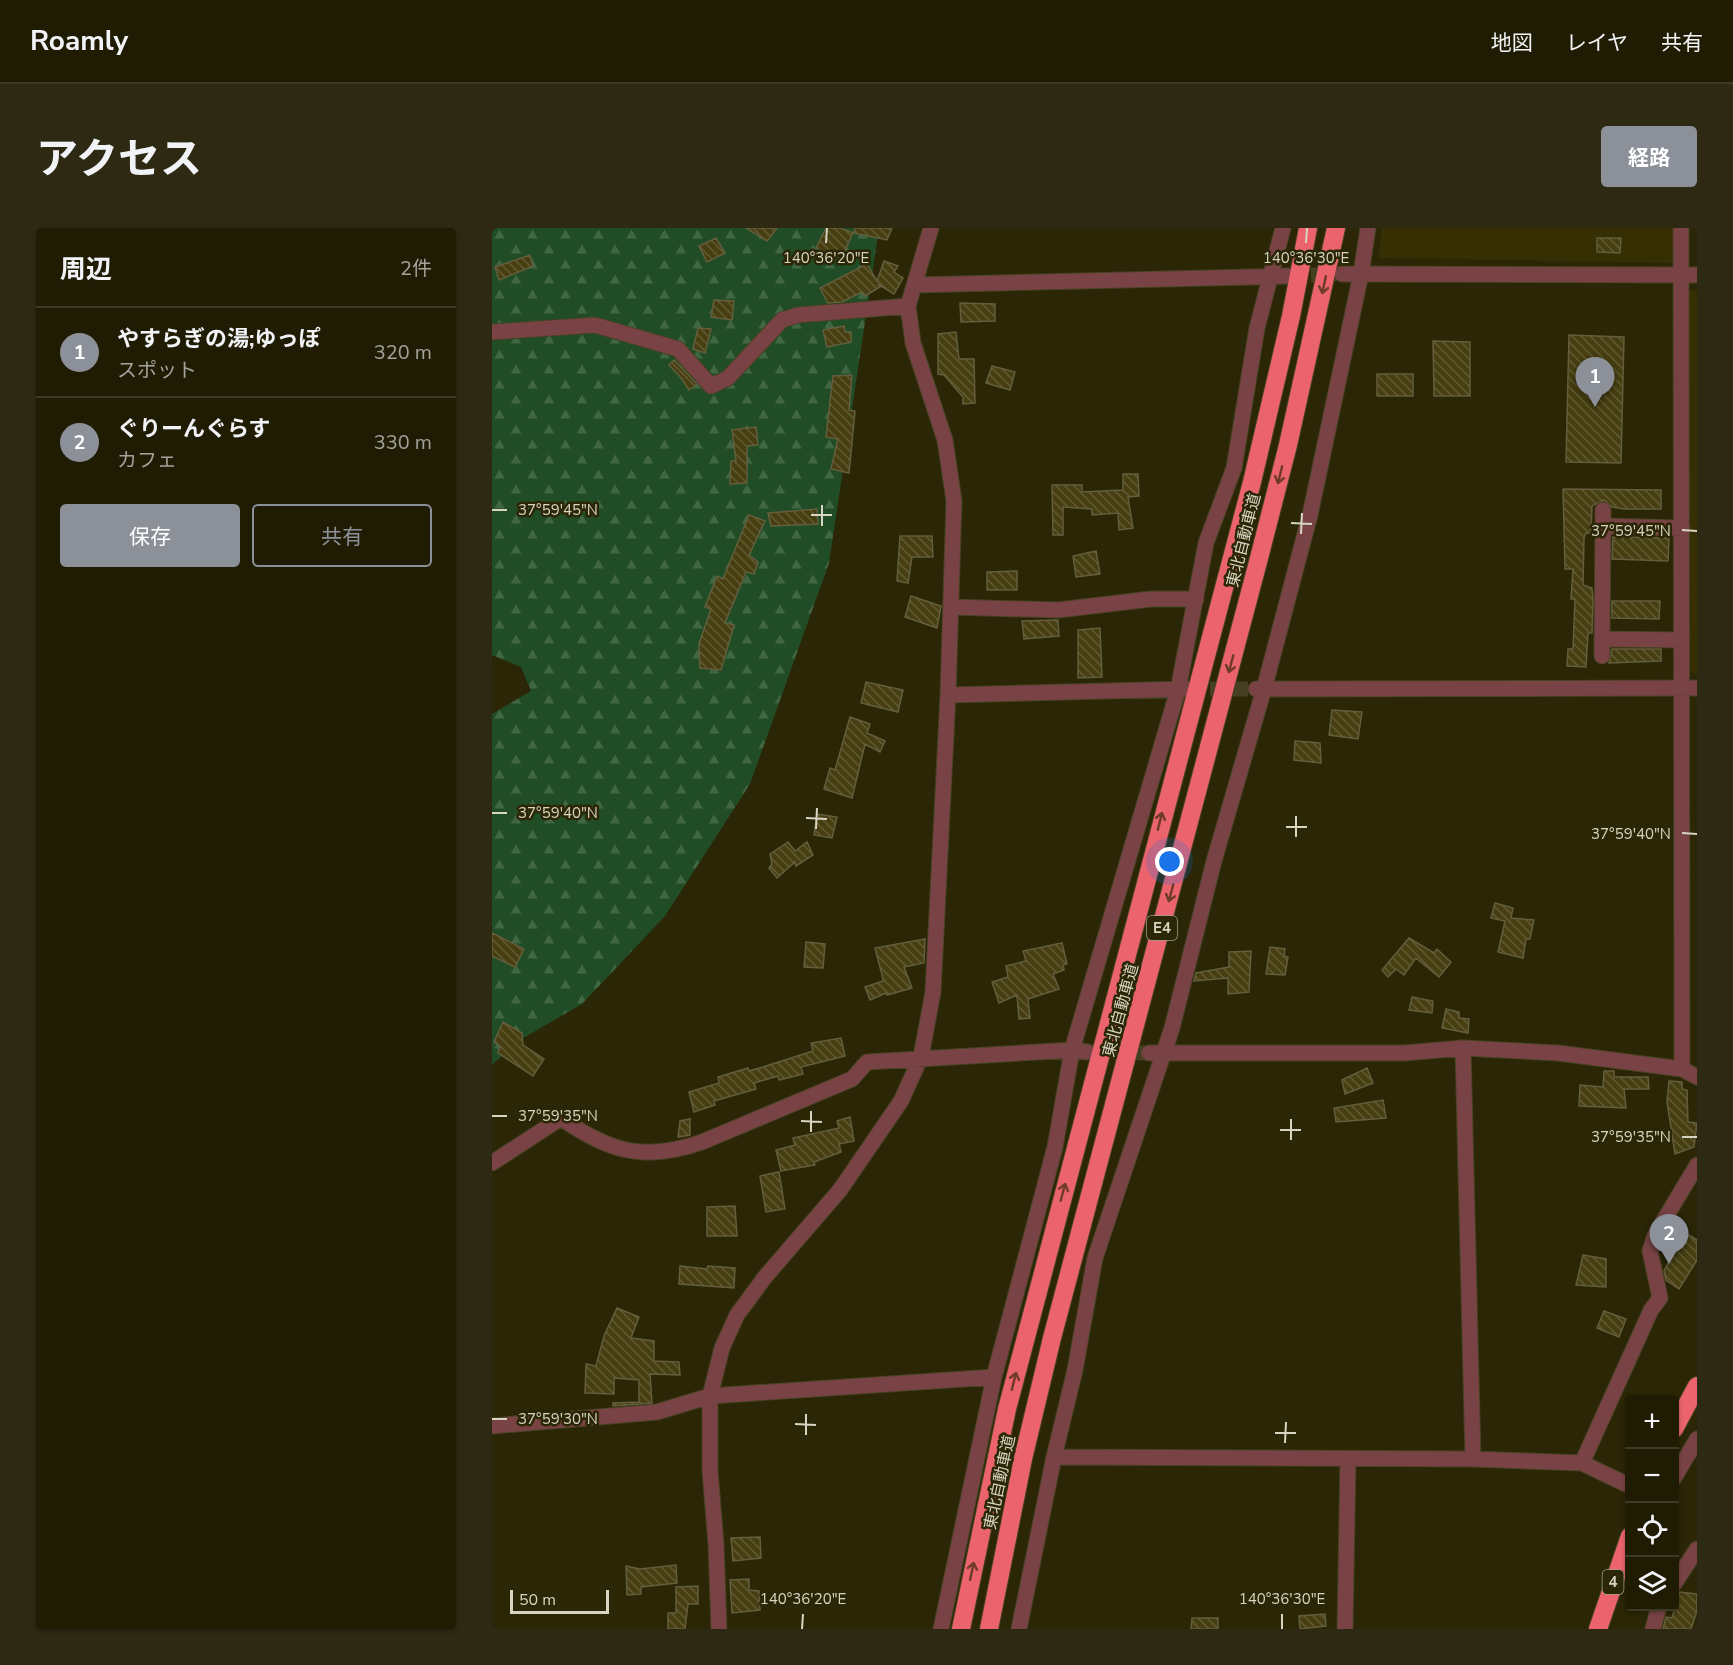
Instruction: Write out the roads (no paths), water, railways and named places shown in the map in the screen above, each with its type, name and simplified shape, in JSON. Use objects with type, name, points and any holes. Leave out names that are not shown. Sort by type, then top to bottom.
[{"type":"highway","name":"東北自動車道","points":[[962,1629],[1007,1409],[1252,482],[1291,316],[1308,228]]},
{"type":"highway","name":"東北自動車道","points":[[989,1629],[1023,1459],[1052,1338],[1288,445],[1336,228]]},
{"type":"highway","points":[[1679,1420],[1697,1386]]},
{"type":"highway","name":"4","points":[[1598,1629],[1625,1548]]},
{"type":"street","points":[[719,1629],[716,1544],[710,1471],[710,1396],[722,1348],[737,1315],[765,1276],[861,1161],[901,1101],[921,1057],[933,992],[948,694],[954,501],[945,440],[913,343],[908,306],[931,228]]},
{"type":"street","points":[[941,1629],[994,1377],[1079,1051],[1183,690],[1206,543],[1234,468],[1257,328],[1282,228]]},
{"type":"street","points":[[1019,1629],[1054,1457],[1075,1370],[1095,1258],[1156,1053],[1173,1029],[1214,861],[1310,515],[1361,274],[1368,228]]},
{"type":"street","points":[[1681,228],[1689,275],[1682,528],[1682,640],[1689,688],[1682,1069]]},
{"type":"street","points":[[1342,274],[1689,275]]},
{"type":"street","points":[[914,285],[1288,276]]},
{"type":"street","points":[[492,332],[595,325],[678,349],[711,386],[728,378],[782,320],[798,315],[908,306]]},
{"type":"street","points":[[1602,656],[1603,510]]},
{"type":"street","points":[[1603,526],[1682,528]]},
{"type":"street","points":[[951,607],[1058,610],[1151,599],[1196,599]]},
{"type":"street","points":[[1602,639],[1682,640]]},
{"type":"street","points":[[1260,689],[1689,688]]},
{"type":"street","points":[[948,694],[1183,690]]},
{"type":"street","points":[[1156,1053],[1404,1053],[1463,1048],[1558,1053],[1682,1069],[1697,1077]]},
{"type":"street","points":[[1463,1048],[1473,1459]]},
{"type":"street","points":[[492,1163],[561,1118],[586,1136],[620,1150],[650,1154],[680,1150],[852,1079],[867,1062],[921,1057],[1079,1051]]},
{"type":"street","points":[[1582,1463],[1651,1310],[1660,1298],[1650,1251],[1655,1235],[1697,1165]]},
{"type":"street","points":[[492,1426],[657,1412],[710,1396],[994,1377]]},
{"type":"street","points":[[1679,1470],[1697,1439]]},
{"type":"street","points":[[1054,1457],[1473,1459],[1582,1463],[1625,1484]]},
{"type":"street","points":[[1346,1629],[1348,1459]]},
{"type":"street","points":[[1679,1577],[1697,1550]]},
{"type":"street","points":[[1653,1629],[1658,1611]]},
{"type":"tunnel","points":[[1288,276],[1336,274]]},
{"type":"tunnel","points":[[1187,689],[1256,689]]},
{"type":"tunnel","points":[[1090,1052],[1149,1053]]},
{"type":"place","name":"やすらぎの湯;ゆっぽ","points":[[1595,407]]},
{"type":"place","name":"ぐりーんぐらす","points":[[1669,1264]]}]
